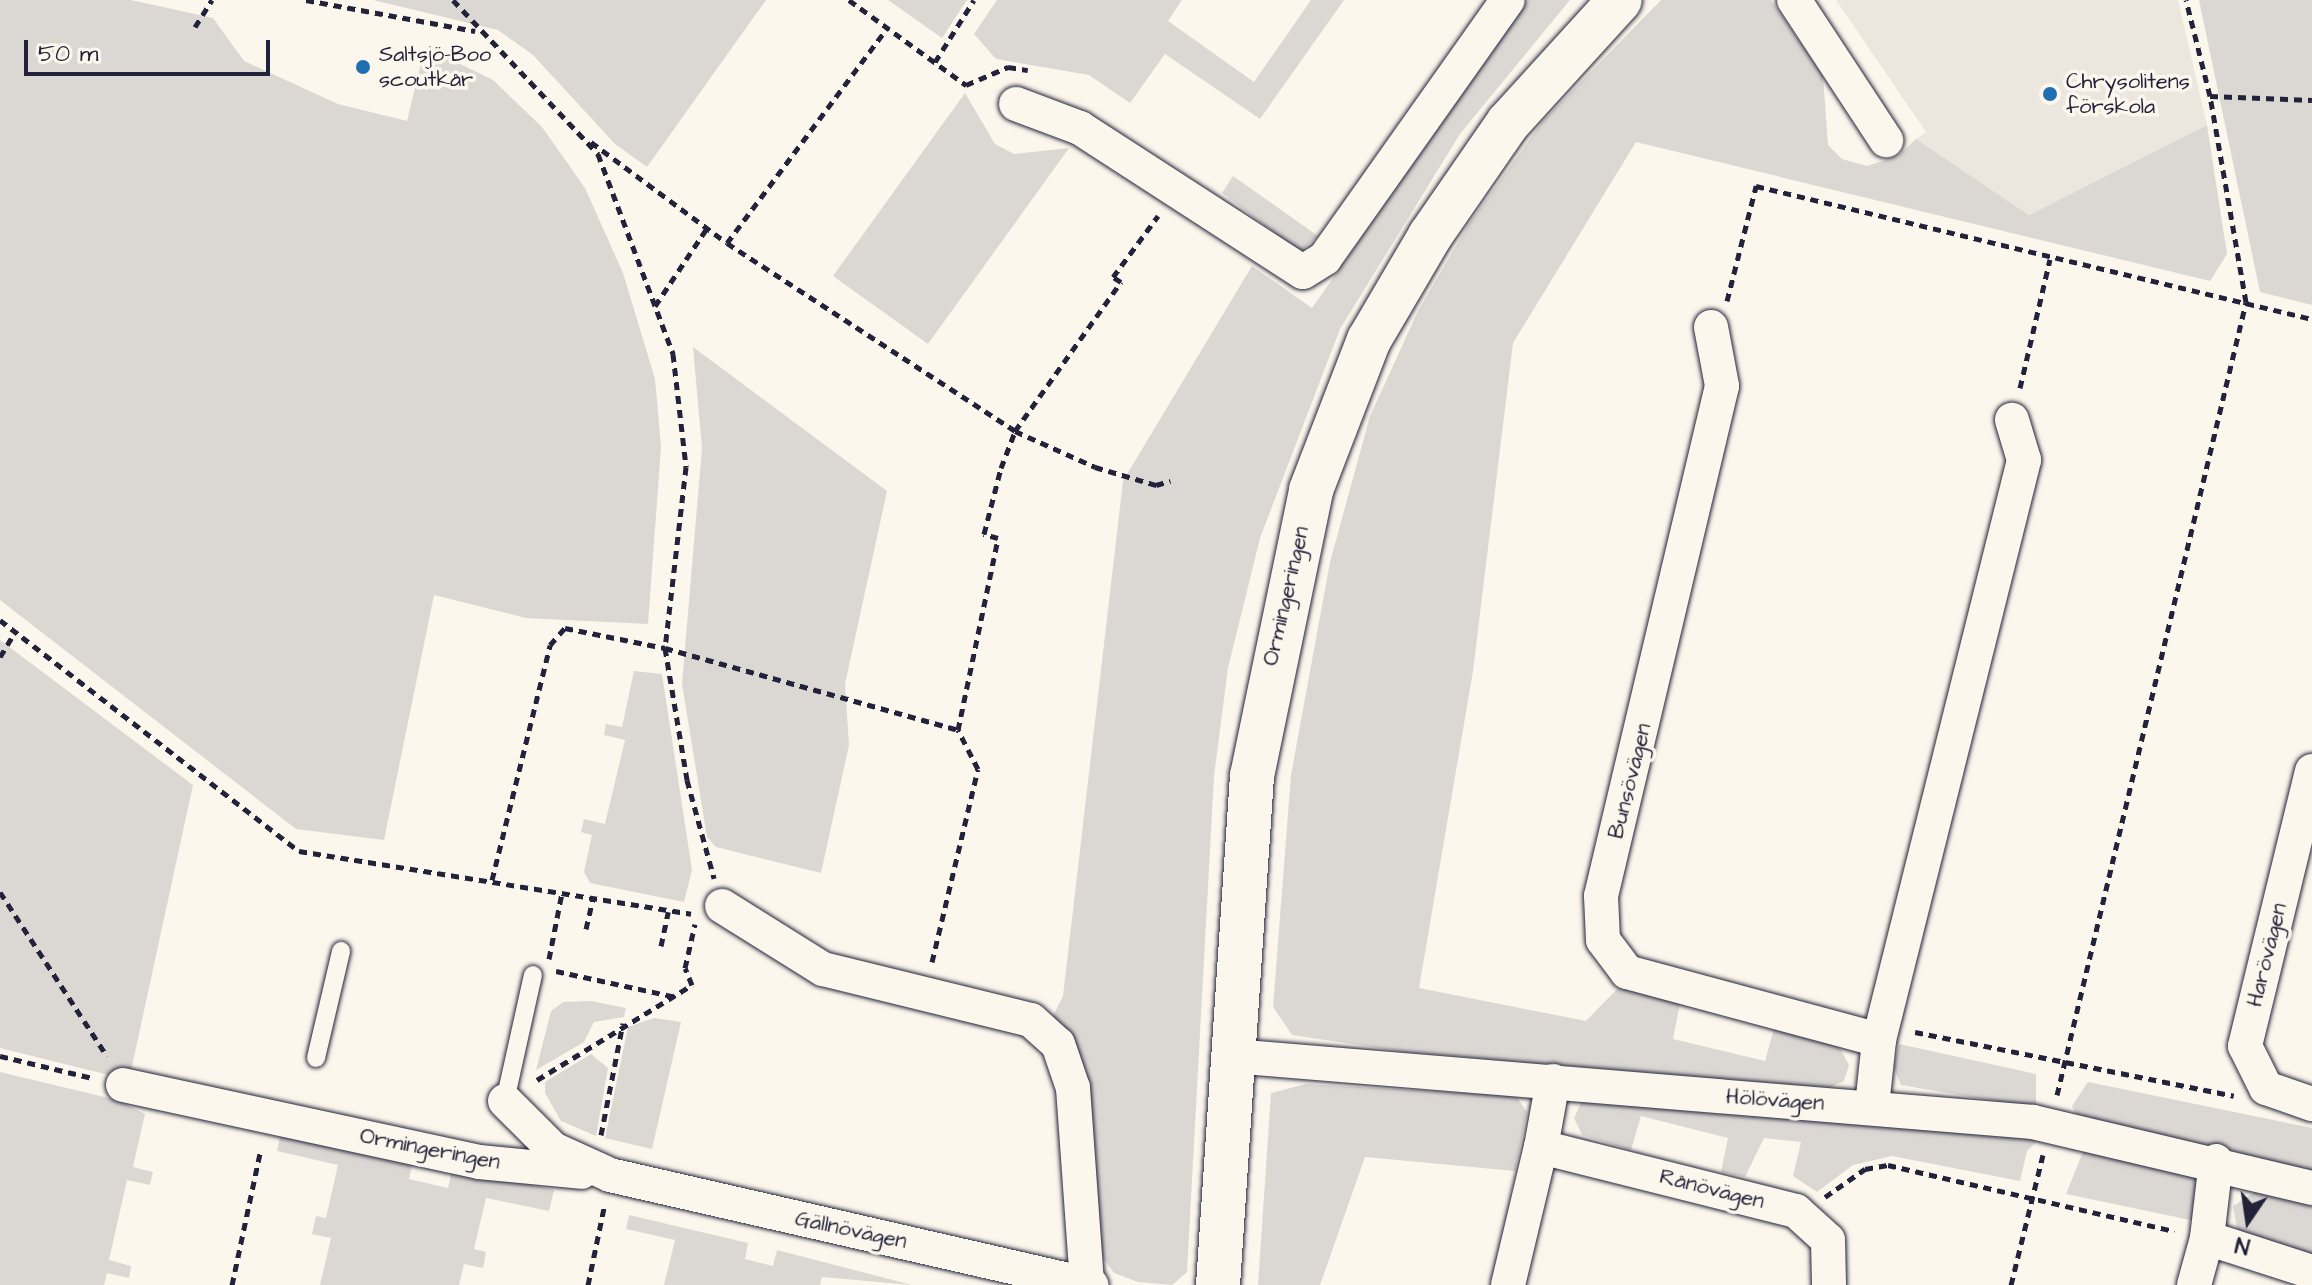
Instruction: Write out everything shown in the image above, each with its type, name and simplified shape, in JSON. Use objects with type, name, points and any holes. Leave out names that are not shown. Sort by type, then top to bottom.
[{"type":"street","points":[[1016,104],[1080,128],[1294,272],[1312,269],[1508,0]]},
{"type":"street","name":"Ormingeringen","points":[[1218,1285],[1232,1056],[1260,714],[1311,490],[1369,340],[1430,236],[1508,123],[1620,0]]},
{"type":"street","points":[[1794,0],[1886,140]]},
{"type":"street","name":"Bunsövägen","points":[[1711,327],[1722,386],[1601,896],[1603,940],[1627,972],[1881,1032]]},
{"type":"street","points":[[1872,1106],[1881,1032],[2024,460],[2012,420]]},
{"type":"street","name":"Harövägen","points":[[2266,1088],[2245,1046],[2312,771]]},
{"type":"street","points":[[710,910],[823,969],[1031,1020],[1058,1044],[1073,1088],[1090,1284]]},
{"type":"street","name":"Hölövägen","points":[[1232,1056],[1872,1106],[2033,1122],[2216,1161],[2312,1188]]},
{"type":"street","points":[[1508,1285],[1541,1147],[1553,1081]]},
{"type":"street","name":"Ormingeringen","points":[[123,1085],[479,1162],[604,1163]]},
{"type":"street","points":[[2266,1088],[2312,1104]]},
{"type":"street","points":[[514,1095],[553,1149],[604,1163]]},
{"type":"street","name":"Rånövägen","points":[[1541,1147],[1806,1217]]},
{"type":"street","points":[[2194,1285],[2207,1238],[2216,1161]]},
{"type":"street","name":"Gällnövägen","points":[[604,1163],[1090,1284]]},
{"type":"street","points":[[1806,1217],[1828,1240],[1829,1285]]},
{"type":"street","points":[[2207,1238],[2312,1272]]},
{"type":"lane","points":[[316,1058],[341,951]]},
{"type":"lane","points":[[514,1095],[543,969]]},
{"type":"path","points":[[195,27],[212,0]]},
{"type":"path","points":[[306,0],[476,31]]},
{"type":"path","points":[[453,0],[476,31],[512,58],[587,139],[727,243],[1015,431],[1095,467],[1156,485],[1170,481]]},
{"type":"path","points":[[935,62],[974,0]]},
{"type":"path","points":[[2056,1103],[2246,302],[2210,96],[2186,0]]},
{"type":"path","points":[[727,243],[887,28]]},
{"type":"path","points":[[2210,96],[2312,100]]},
{"type":"path","points":[[514,1095],[623,1022],[692,985],[685,968],[710,910],[665,648],[686,432],[673,354],[587,139]]},
{"type":"path","points":[[1711,327],[1725,310],[1756,186],[2050,259],[2312,319]]},
{"type":"path","points":[[925,994],[978,769],[958,730],[998,538],[984,534],[1015,431],[1174,194]]},
{"type":"path","points":[[655,306],[707,228]]},
{"type":"path","points":[[2012,420],[2050,259]]},
{"type":"path","points":[[0,620],[299,851],[492,880],[668,912],[710,910]]},
{"type":"path","points":[[492,880],[554,636],[565,628],[665,648],[958,730]]},
{"type":"path","points":[[0,657],[15,632]]},
{"type":"path","points":[[0,892],[123,1085]]},
{"type":"path","points":[[562,893],[543,969],[673,996]]},
{"type":"path","points":[[586,929],[593,899]]},
{"type":"path","points":[[661,946],[668,912]]},
{"type":"path","points":[[588,1285],[623,1022]]},
{"type":"path","points":[[1881,1032],[2241,1097],[2266,1088]]},
{"type":"path","points":[[0,1056],[123,1085]]},
{"type":"path","points":[[232,1285],[269,1116]]},
{"type":"path","points":[[2011,1285],[2043,1154]]},
{"type":"path","points":[[1806,1217],[1833,1188],[1888,1165],[2031,1201],[2207,1238]]},
{"type":"shaded area","points":[[0,0],[131,0],[213,18],[244,61],[338,104],[407,121],[422,59],[450,59],[493,80],[542,127],[585,188],[623,273],[655,379],[661,447],[648,624],[526,618],[434,595],[384,840],[296,829],[0,600]]},
{"type":"shaded area","points":[[373,0],[766,0],[647,167],[615,144],[533,55],[498,30]]},
{"type":"shaded area","points":[[888,0],[967,0],[942,38]]},
{"type":"shaded area","points":[[997,0],[1182,0],[1168,21],[1254,82],[1311,0],[1344,0],[1260,119],[1165,54],[1130,103],[1089,75],[996,59],[974,34]]},
{"type":"shaded area","points":[[1528,0],[1570,0],[1460,134],[1340,329],[1260,538],[1228,668],[1214,776],[1187,1272],[1172,1285],[1138,1282],[1114,1273],[1101,1255],[1052,1018],[1063,996],[1123,481],[1252,266],[1312,308]]},
{"type":"shaded area","points":[[1661,0],[1771,0],[1823,76],[1828,145],[1842,159],[1867,166],[1898,156],[1916,139],[2029,215],[2207,125],[2227,254],[2210,281],[1636,142],[1513,343],[1473,671],[1419,988],[1586,1021],[1619,987],[1680,1004],[1673,1039],[1765,1061],[1774,1029],[1838,1045],[1849,1065],[1844,1081],[1828,1088],[1405,1052],[1292,1035],[1273,1007],[1291,775],[1330,562],[1370,416],[1418,311],[1470,222],[1543,121]]},
{"type":"shaded area","name":"Chrysolitens förskola","points":[[1836,0],[2178,0],[2207,125],[2029,215],[1916,139],[1926,132]]},
{"type":"shaded area","points":[[2199,0],[2312,0],[2312,305],[2260,292]]},
{"type":"shaded area","points":[[965,93],[995,144],[1014,154],[1069,148],[928,344],[833,276]]},
{"type":"shaded area","points":[[1233,176],[1318,236],[1302,250],[1291,245],[1222,193]]},
{"type":"shaded area","points":[[693,347],[887,491],[845,684],[849,745],[821,873],[716,847],[707,837],[682,684],[702,448]]},
{"type":"shaded area","points":[[0,640],[193,785],[129,1080],[0,1048]]},
{"type":"shaded area","points":[[634,671],[662,674],[692,870],[684,902],[590,883],[584,872],[592,835],[581,832],[584,819],[605,824],[625,740],[604,735],[606,724],[622,727]]},
{"type":"shaded area","points":[[591,1001],[626,1008],[624,1017],[594,1022],[584,1042],[536,1070],[551,1011],[563,1002]]},
{"type":"shaded area","points":[[654,1018],[681,1022],[652,1149],[605,1138],[628,1027]]},
{"type":"shaded area","points":[[1899,1044],[2036,1074],[2036,1108],[1901,1085],[1894,1068]]},
{"type":"shaded area","points":[[591,1054],[608,1068],[596,1136],[561,1121],[545,1093],[545,1082]]},
{"type":"shaded area","points":[[0,1072],[117,1100],[145,1114],[133,1167],[153,1172],[150,1185],[127,1180],[109,1260],[131,1266],[129,1278],[107,1273],[104,1285],[0,1285]]},
{"type":"shaded area","points":[[2088,1082],[2312,1128],[2312,1172],[2076,1114],[2072,1106]]},
{"type":"shaded area","points":[[1306,1084],[1516,1096],[1527,1112],[1515,1171],[1365,1157],[1320,1285],[1258,1285],[1271,1093]]},
{"type":"shaded area","points":[[1582,1101],[2039,1139],[2027,1151],[2020,1181],[1892,1156],[1853,1165],[1817,1192],[1793,1176],[1801,1142],[1764,1138],[1745,1177],[1721,1172],[1728,1138],[1641,1116],[1631,1150],[1582,1135],[1574,1118]]},
{"type":"shaded area","points":[[282,1127],[414,1156],[409,1179],[448,1188],[453,1166],[554,1190],[549,1211],[486,1198],[474,1249],[486,1252],[483,1268],[464,1264],[459,1285],[320,1285],[331,1238],[312,1234],[316,1216],[326,1218],[338,1165],[277,1151]]},
{"type":"shaded area","points":[[2085,1147],[2197,1171],[2200,1222],[2066,1194]]},
{"type":"shaded area","points":[[2258,1190],[2312,1204],[2312,1263],[2239,1238],[2233,1206]]},
{"type":"shaded area","points":[[629,1215],[748,1243],[745,1259],[773,1266],[777,1250],[912,1285],[822,1277],[820,1285],[664,1285],[675,1240],[626,1229]]},
{"type":"place","name":"Saltsjö-Boo scoutkår","points":[[363,67]]},
{"type":"place","name":"Chrysolitens förskola","points":[[2050,94]]}]
